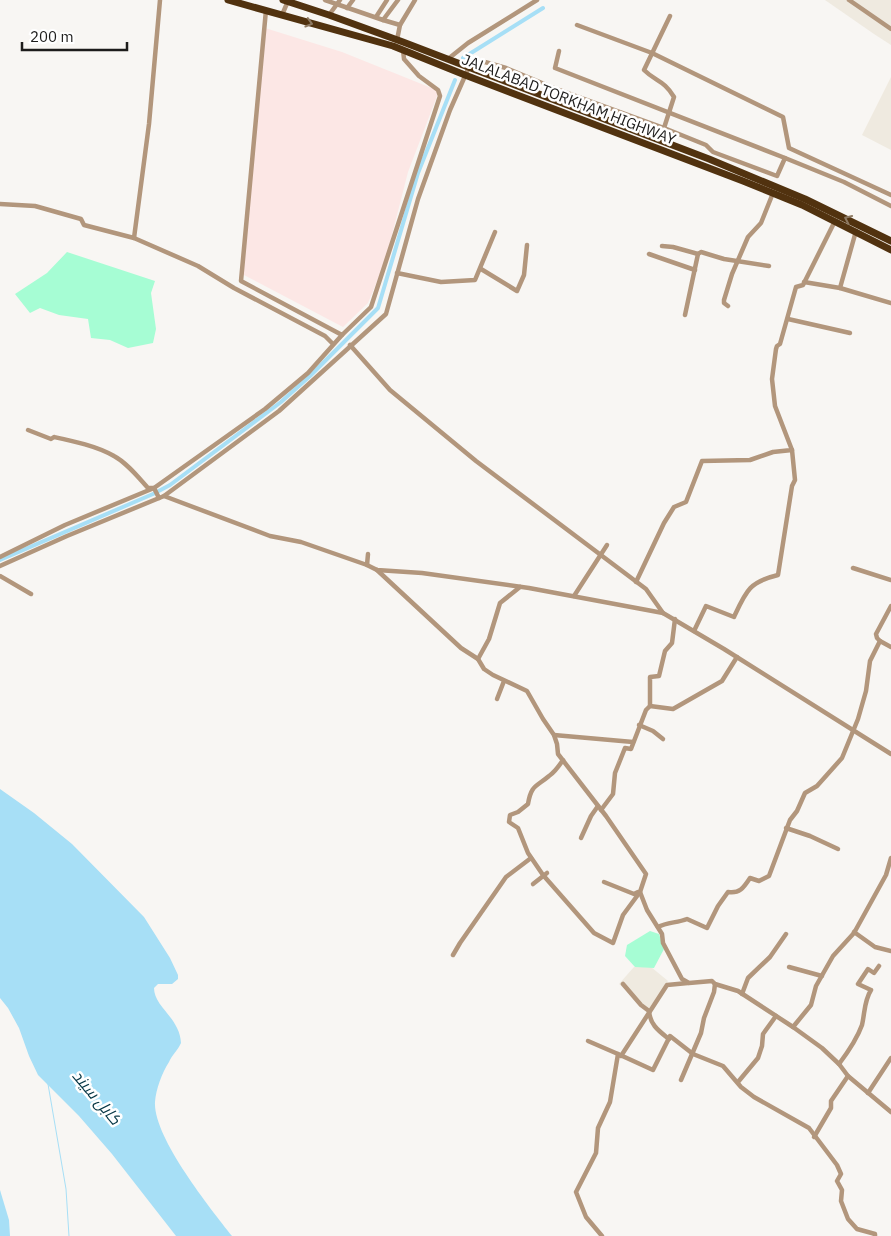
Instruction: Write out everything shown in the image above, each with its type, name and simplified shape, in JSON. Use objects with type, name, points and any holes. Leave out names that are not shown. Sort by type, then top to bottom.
[{"type":"highway","name":"JALALABAD TORKHAM HIGHWAY","points":[[228,0],[401,44],[465,75],[697,162],[773,193],[856,231],[891,250]]},
{"type":"highway","points":[[286,0],[401,44],[448,59],[690,152],[805,198],[891,241]]},
{"type":"street","points":[[134,238],[149,124],[160,0]]},
{"type":"street","points":[[282,14],[286,0]]},
{"type":"street","points":[[325,0],[338,2],[347,8],[400,24]]},
{"type":"street","points":[[347,8],[353,0]]},
{"type":"street","points":[[376,17],[387,0]]},
{"type":"street","points":[[383,20],[398,0]]},
{"type":"street","points":[[0,557],[65,525],[154,488],[265,409],[308,372],[333,344],[371,307],[440,96],[438,90],[419,76],[404,59],[400,24],[415,0]]},
{"type":"street","points":[[448,59],[468,43],[537,0]]},
{"type":"street","points":[[849,0],[891,29]]},
{"type":"street","points":[[329,15],[338,2]]},
{"type":"street","points":[[266,10],[241,281],[342,335]]},
{"type":"street","points":[[664,128],[674,97],[664,83],[650,76],[644,70],[670,16]]},
{"type":"street","points":[[577,25],[652,53],[783,117],[789,148],[891,195]]},
{"type":"street","points":[[559,51],[555,68],[844,182],[891,206]]},
{"type":"street","points":[[0,566],[164,496],[278,411],[386,314],[418,200],[450,110],[465,75],[474,65],[485,62],[506,68],[554,88],[664,128],[706,145],[713,152],[777,176],[785,158]]},
{"type":"street","points":[[728,306],[724,303],[724,300],[737,261],[748,237],[760,223],[773,193]]},
{"type":"street","points":[[0,204],[35,206],[81,219],[84,225],[134,238],[198,266],[234,288],[325,336],[333,344]]},
{"type":"street","points":[[694,631],[706,606],[734,617],[747,590],[762,579],[778,575],[792,486],[796,480],[792,450],[775,406],[772,379],[776,349],[780,344],[796,287],[804,282],[835,221]]},
{"type":"street","points":[[840,288],[856,231]]},
{"type":"street","points":[[397,272],[441,282],[475,280],[481,270],[495,232]]},
{"type":"street","points":[[481,270],[517,291],[524,275],[527,245]]},
{"type":"street","points":[[662,246],[769,266]]},
{"type":"street","points":[[649,254],[695,270]]},
{"type":"street","points":[[685,315],[698,254]]},
{"type":"street","points":[[804,282],[840,288],[891,303]]},
{"type":"street","points":[[788,318],[850,333]]},
{"type":"street","points":[[350,345],[390,390],[476,462],[646,589],[662,613]]},
{"type":"street","points":[[28,430],[51,439],[54,437],[65,439],[114,456],[133,471],[148,488],[154,488]]},
{"type":"street","points":[[636,582],[664,523],[674,507],[686,502],[702,461],[750,460],[773,452],[792,450]]},
{"type":"street","points":[[154,488],[159,498]]},
{"type":"street","points":[[164,496],[270,536],[301,542],[367,564],[377,570],[461,648],[478,659],[484,669],[504,681],[527,691],[554,735],[558,754],[563,760],[600,808],[646,874],[640,892],[623,915],[613,943],[594,933],[531,858],[518,828],[509,822],[510,814],[518,812],[528,804],[530,792],[535,785],[551,776],[563,760]]},
{"type":"street","points":[[574,596],[607,545]]},
{"type":"street","points":[[367,564],[368,554]]},
{"type":"street","points":[[853,568],[891,580]]},
{"type":"street","points":[[377,570],[422,573],[520,587],[662,613],[737,657],[891,754]]},
{"type":"street","points":[[0,576],[32,594]]},
{"type":"street","points":[[478,659],[489,639],[500,603],[520,587]]},
{"type":"street","points":[[891,606],[876,634],[880,641],[891,647]]},
{"type":"street","points":[[581,838],[591,816],[613,794],[615,773],[625,748],[631,748],[646,710],[650,706],[650,677],[659,676],[665,651],[672,643],[675,619]]},
{"type":"street","points":[[885,619],[891,622]]},
{"type":"street","points":[[658,927],[665,924],[676,924],[687,919],[707,928],[718,906],[728,892],[736,893],[744,888],[750,878],[759,881],[769,876],[786,828],[805,793],[817,786],[842,758],[866,691],[870,661],[880,641]]},
{"type":"street","points":[[650,706],[673,709],[722,681],[737,657]]},
{"type":"street","points":[[497,699],[504,681]]},
{"type":"street","points":[[640,725],[653,731],[663,739]]},
{"type":"street","points":[[554,735],[633,742]]},
{"type":"street","points":[[786,828],[810,836],[838,849]]},
{"type":"street","points":[[453,955],[506,877],[531,858]]},
{"type":"street","points":[[793,1027],[811,1005],[816,986],[833,956],[854,932],[886,875],[891,858]]},
{"type":"street","points":[[533,884],[545,874]]},
{"type":"street","points":[[604,882],[634,894],[640,892]]},
{"type":"street","points":[[640,892],[647,910],[662,934],[663,943],[678,972],[682,979],[689,983]]},
{"type":"street","points":[[854,932],[875,947],[891,951]]},
{"type":"street","points":[[742,994],[748,978],[770,956],[786,934]]},
{"type":"street","points":[[789,966],[822,976]]},
{"type":"street","points":[[839,1064],[848,1054],[862,1025],[866,998],[871,990],[858,984],[868,969],[874,973],[879,966]]},
{"type":"street","points":[[602,1236],[586,1217],[576,1192],[596,1153],[598,1128],[610,1102],[620,1055],[648,1018],[649,1012],[667,985],[712,981],[715,984],[742,994],[822,1048],[839,1064],[848,1076],[891,1112]]},
{"type":"street","points":[[623,984],[649,1012],[655,1028],[669,1039]]},
{"type":"street","points":[[681,1080],[701,1033],[715,984]]},
{"type":"street","points":[[738,1082],[758,1058],[763,1034],[776,1016]]},
{"type":"street","points":[[588,1041],[653,1070],[670,1036],[693,1054],[723,1066],[742,1087],[760,1100],[809,1128],[837,1165],[841,1174],[837,1181],[842,1190],[841,1201],[848,1219],[857,1229],[874,1234],[875,1236]]},
{"type":"street","points":[[868,1093],[889,1065],[891,1058]]},
{"type":"street","points":[[814,1137],[830,1108],[831,1101],[848,1076]]},
{"type":"shaded area","points":[[825,0],[891,0],[891,45],[874,34]]},
{"type":"shaded area","points":[[265,28],[342,52],[439,91],[408,172],[385,262],[368,303],[343,327],[242,274]]},
{"type":"shaded area","points":[[891,77],[891,150],[862,135]]},
{"type":"shaded area","points":[[634,967],[651,967],[668,981],[648,1010],[619,984]]},
{"type":"green space","points":[[67,252],[155,281],[151,293],[156,329],[153,343],[128,348],[110,340],[91,338],[88,319],[59,315],[40,308],[30,313],[15,294],[47,273]]},
{"type":"green space","points":[[650,931],[659,934],[664,949],[654,968],[635,967],[625,956],[627,945]]},
{"type":"water","name":"کابل سيند","points":[[0,789],[34,813],[72,844],[144,917],[170,958],[178,979],[172,984],[158,984],[154,988],[158,1001],[180,1034],[181,1043],[166,1066],[160,1081],[155,1102],[157,1117],[163,1134],[184,1172],[232,1236],[176,1236],[112,1154],[79,1116],[38,1075],[19,1028],[0,998]]},
{"type":"water","points":[[0,1190],[9,1220],[10,1236],[0,1236]]},
{"type":"waterway","points":[[463,58],[543,8]]},
{"type":"waterway","points":[[0,560],[170,485],[281,402],[310,376],[378,308],[418,173],[455,80]]},
{"type":"waterway","points":[[48,1084],[66,1189],[69,1236]]}]
